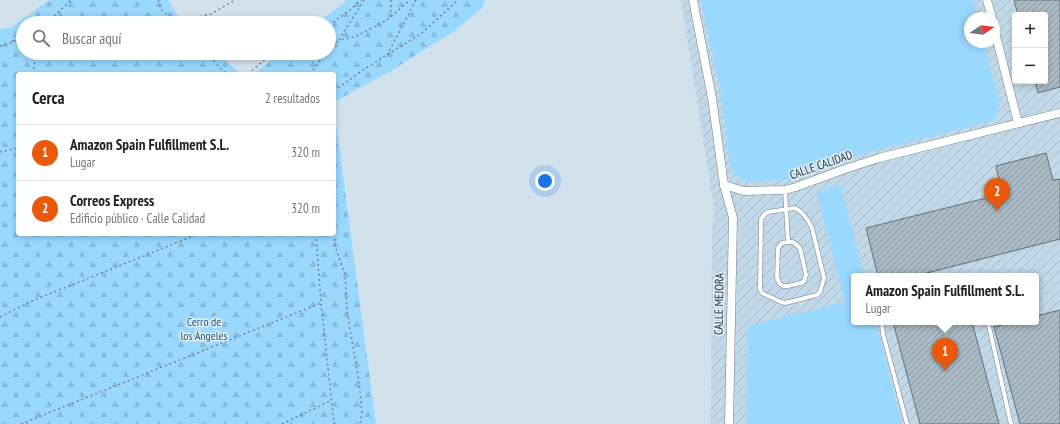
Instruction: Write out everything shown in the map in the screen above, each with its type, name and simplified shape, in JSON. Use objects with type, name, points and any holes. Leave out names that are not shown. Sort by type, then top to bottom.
[{"type":"street","points":[[693,0],[712,98],[724,185]]},
{"type":"street","points":[[987,0],[990,12]]},
{"type":"street","points":[[999,48],[1018,124]]},
{"type":"street","name":"CALLE CALIDAD","points":[[724,185],[744,191],[785,190],[879,158],[1060,113]]},
{"type":"street","name":"CALLE MEJORA","points":[[724,185],[733,218],[729,424]]},
{"type":"lane","points":[[785,190],[788,242]]},
{"type":"lane","points":[[795,208],[800,211],[810,222],[824,278],[820,292],[817,295],[785,303],[762,293],[760,289],[760,281],[761,219],[768,212],[786,209],[795,208]]},
{"type":"lane","points":[[788,242],[793,242],[800,248],[806,275],[804,281],[801,283],[783,286],[779,283],[777,277],[778,248],[782,243],[788,242]]},
{"type":"lane","points":[[882,325],[883,334],[907,424]]},
{"type":"lane","points":[[989,325],[1011,424]]},
{"type":"path","points":[[55,16],[72,0]]},
{"type":"path","points":[[158,0],[162,11],[170,16]]},
{"type":"path","points":[[201,16],[211,14],[235,0]]},
{"type":"path","points":[[336,20],[361,0]]},
{"type":"path","points":[[336,43],[340,40],[364,0]]},
{"type":"path","points":[[391,0],[391,17]]},
{"type":"path","points":[[336,40],[355,37],[366,32],[391,17],[410,0]]},
{"type":"path","points":[[386,55],[416,0]]},
{"type":"path","points":[[336,90],[363,70],[422,33],[458,0]]},
{"type":"path","points":[[0,46],[16,38]]},
{"type":"path","points":[[9,42],[16,40]]},
{"type":"path","points":[[33,72],[35,60]]},
{"type":"path","points":[[213,60],[225,72]]},
{"type":"path","points":[[250,72],[264,60]]},
{"type":"path","points":[[312,72],[321,60]]},
{"type":"path","points":[[0,152],[16,148]]},
{"type":"path","points":[[0,317],[32,301],[193,236]]},
{"type":"path","points":[[316,236],[321,303],[334,424]]},
{"type":"path","points":[[334,236],[336,250],[345,275],[347,311],[359,382],[362,412],[360,424]]},
{"type":"path","points":[[21,424],[321,303]]},
{"type":"path","points":[[282,424],[332,400]]},
{"type":"shaded area","points":[[681,0],[1060,0],[1060,424],[711,424],[712,239],[714,207]]},
{"type":"green space","name":"Cerro de los Ángeles","points":[[49,0],[168,0],[178,16],[27,16]]},
{"type":"green space","points":[[347,0],[485,0],[483,7],[456,30],[391,71],[336,101],[336,72],[256,72],[271,60],[336,60],[336,16],[327,16]]},
{"type":"green space","points":[[701,0],[973,0],[976,12],[964,12],[964,48],[985,48],[999,104],[998,113],[988,122],[856,155],[806,174],[783,180],[746,181],[740,179],[733,172],[730,164],[721,91]]},
{"type":"green space","name":"Cerro de los Ángeles","points":[[16,24],[16,60],[225,60],[239,72],[16,72],[16,236],[336,236],[336,123],[376,424],[0,424],[0,29],[10,28]]},
{"type":"green space","points":[[840,184],[863,273],[851,273],[851,325],[877,325],[902,424],[747,424],[748,326],[845,302],[817,193]]},
{"type":"building","points":[[1014,0],[1060,0],[1060,87],[1038,93],[1036,84],[1048,84],[1048,12],[1017,12]]},
{"type":"building","points":[[1046,153],[1053,180],[1060,179],[1060,239],[927,273],[877,273],[866,228],[1002,194],[996,166]]},
{"type":"building","points":[[1060,310],[1060,424],[1020,424],[994,327],[1002,325],[1039,325],[1039,315]]},
{"type":"building","points":[[894,325],[973,325],[999,424],[920,424]]},
{"type":"place","name":"Correos Express","points":[[997,211]]},
{"type":"place","name":"Amazon Spain Fulfillment S.L.","points":[[945,371]]}]
